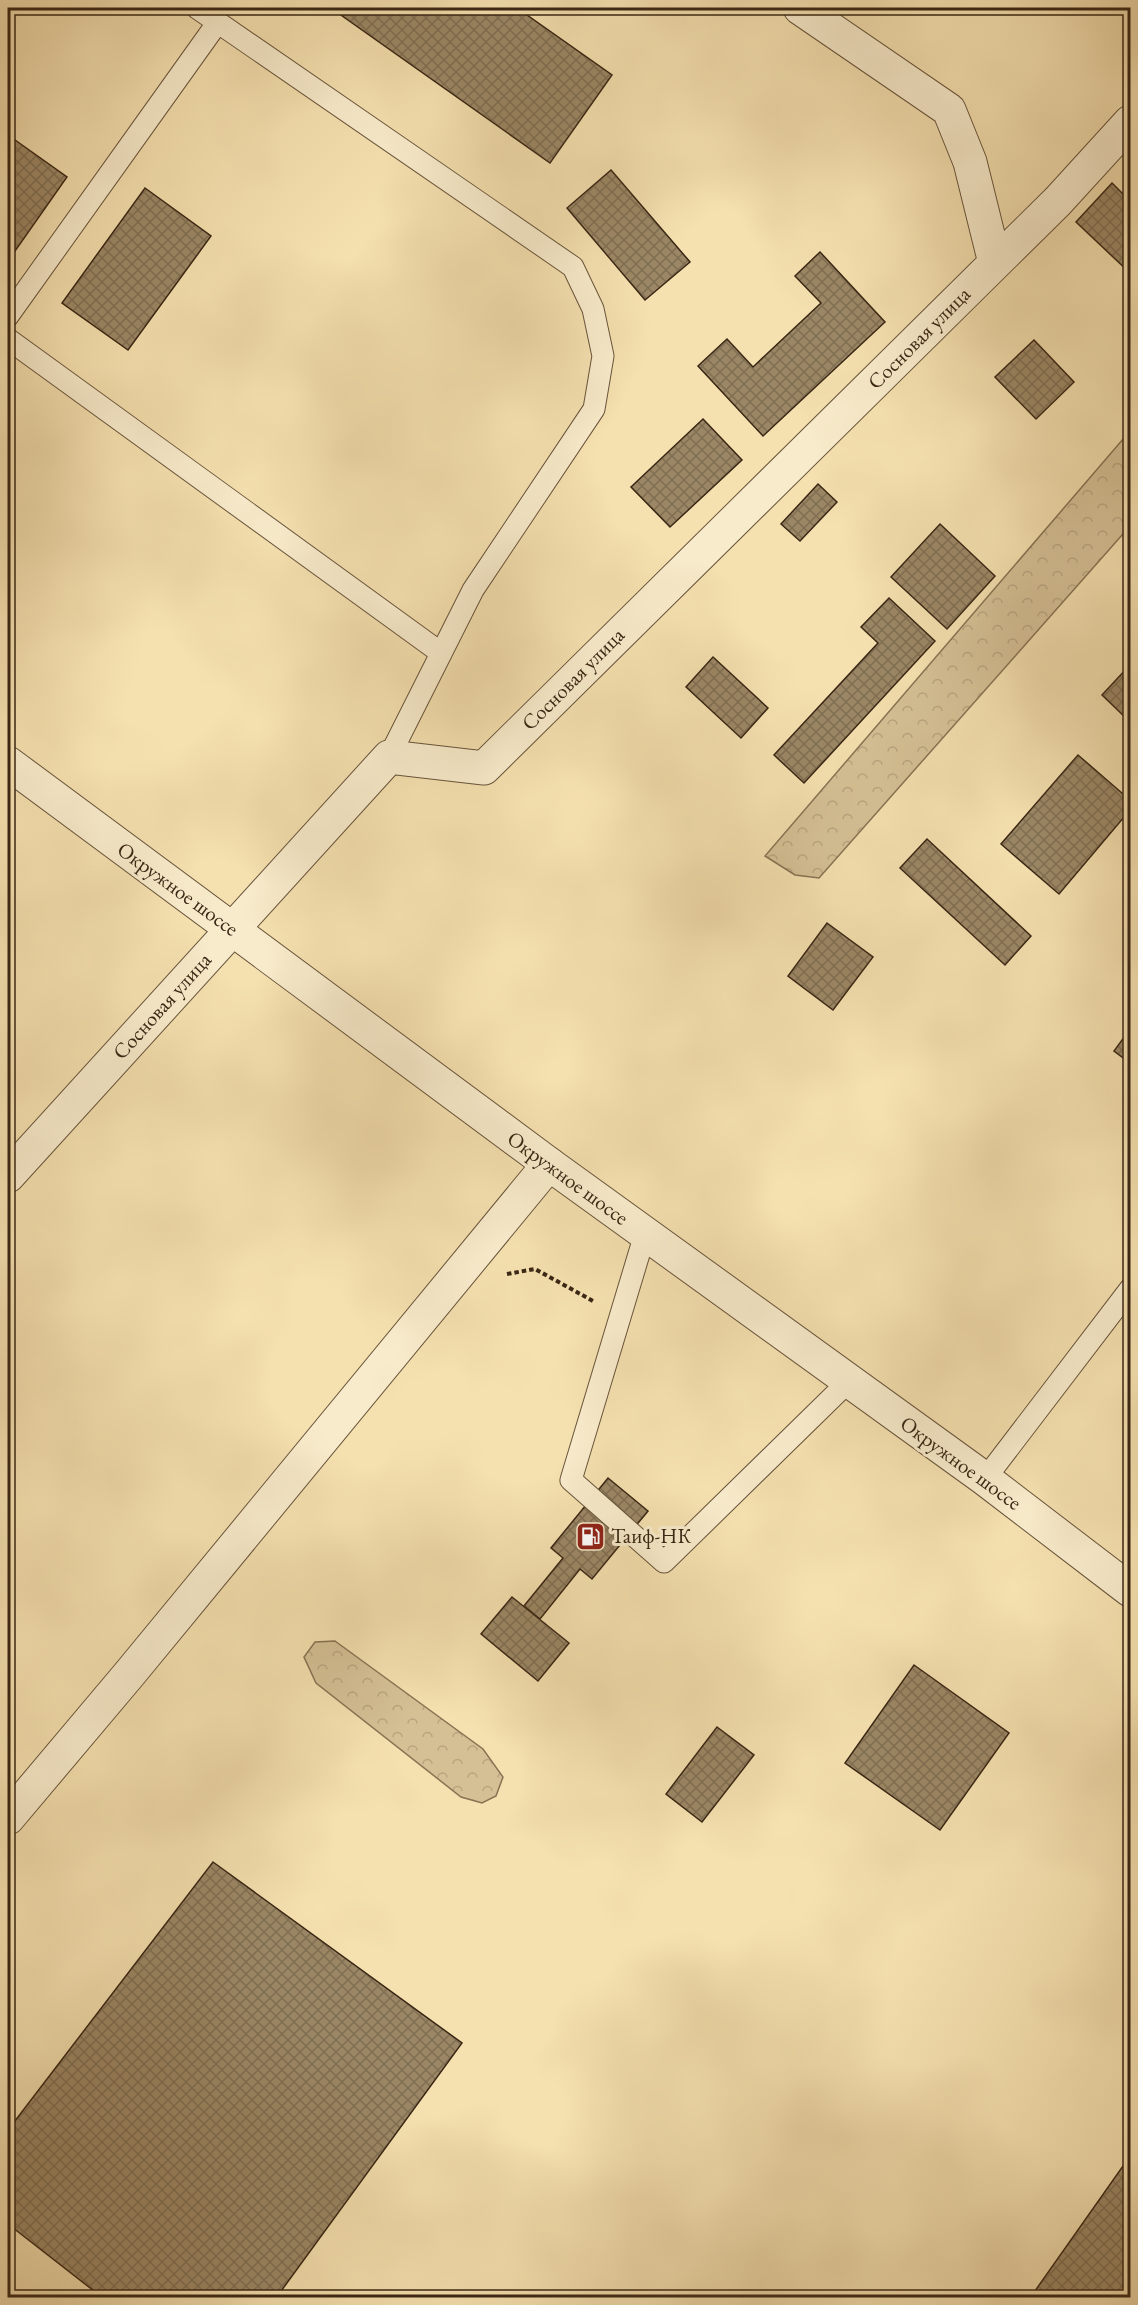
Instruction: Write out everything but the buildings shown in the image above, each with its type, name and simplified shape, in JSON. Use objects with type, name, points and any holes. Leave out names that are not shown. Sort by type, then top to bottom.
[{"type":"street","points":[[800,8],[949,110],[970,162],[995,263]]},
{"type":"street","name":"Сосновая улица","points":[[8,1176],[388,757],[484,768],[1058,201],[1131,122]]},
{"type":"street","name":"Окружное шоссе","points":[[8,763],[549,1164],[985,1479],[1131,1590]]},
{"type":"street","points":[[8,1818],[549,1164]]},
{"type":"lane","points":[[198,8],[573,267],[593,309],[603,356],[594,409],[473,590],[388,757]]},
{"type":"lane","points":[[8,316],[218,22]]},
{"type":"lane","points":[[8,339],[441,653]]},
{"type":"lane","points":[[645,1234],[571,1480],[664,1562],[849,1381]]},
{"type":"lane","points":[[985,1479],[1131,1289]]},
{"type":"green space","points":[[1130,431],[1130,526],[819,878],[795,875],[765,856]]},
{"type":"green space","points":[[335,1641],[483,1749],[503,1777],[496,1796],[482,1803],[461,1797],[316,1683],[304,1657],[315,1642]]},
{"type":"place","name":"Таиф-НК","points":[[590,1536]]}]
